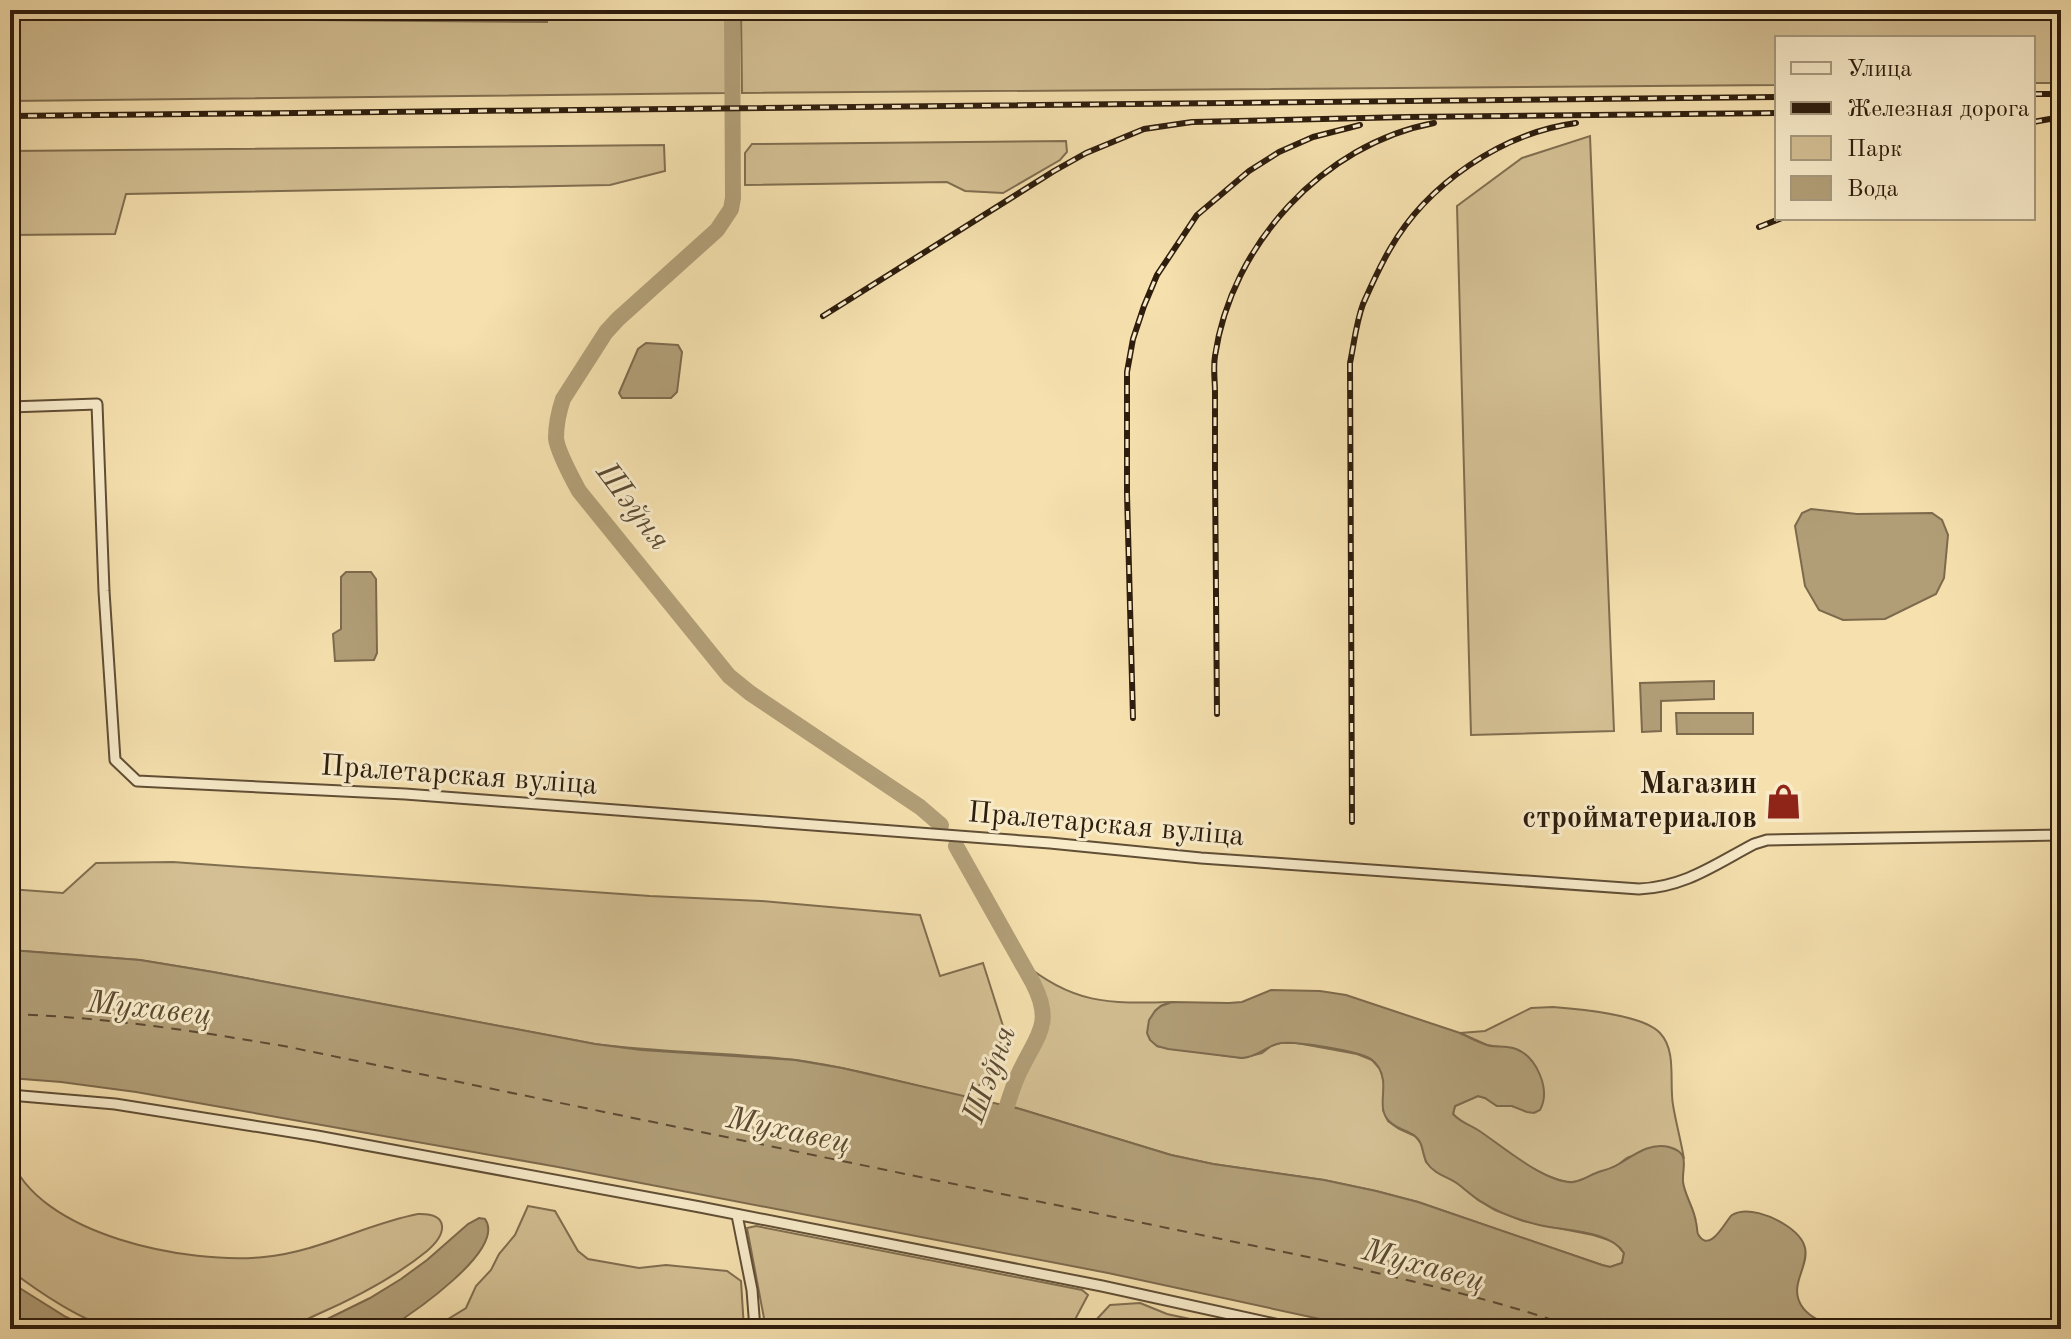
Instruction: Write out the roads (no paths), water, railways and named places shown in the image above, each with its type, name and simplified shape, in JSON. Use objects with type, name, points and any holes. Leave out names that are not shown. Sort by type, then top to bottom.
[{"type":"street","name":"Пралетарская вуліца","points":[[10,407],[97,404],[104,591],[115,760],[137,781],[405,794],[1050,843],[1201,858],[1639,889],[1678,883],[1767,840],[2061,835]]},
{"type":"street","points":[[10,1095],[115,1104],[302,1133],[1102,1286],[1298,1329]]},
{"type":"street","points":[[737,1215],[752,1290],[755,1329]]},
{"type":"water","points":[[646,343],[678,345],[682,352],[677,392],[671,398],[622,398],[619,393],[638,349]]},
{"type":"water","points":[[1811,509],[1857,514],[1932,513],[1942,520],[1948,535],[1944,578],[1936,594],[1885,619],[1843,620],[1819,610],[1805,586],[1795,526],[1802,513]]},
{"type":"water","points":[[346,572],[371,572],[376,579],[377,653],[374,660],[335,661],[333,634],[341,629],[341,577]]},
{"type":"water","points":[[1714,681],[1714,699],[1661,701],[1661,731],[1642,732],[1640,683]]},
{"type":"water","points":[[1676,713],[1753,713],[1753,734],[1677,734]]},
{"type":"water","name":"Мухавец","points":[[10,950],[140,960],[595,1044],[795,1060],[842,1068],[1020,1109],[1171,1155],[1376,1191],[1418,1202],[1602,1265],[1610,1267],[1622,1263],[1624,1253],[1608,1240],[1509,1216],[1433,1170],[1425,1160],[1418,1139],[1386,1117],[1381,1071],[1371,1059],[1341,1050],[1289,1043],[1276,1044],[1242,1058],[1168,1049],[1157,1046],[1147,1033],[1149,1020],[1155,1011],[1172,1002],[1242,1002],[1271,990],[1346,995],[1460,1033],[1486,1045],[1513,1048],[1524,1053],[1536,1067],[1543,1084],[1540,1110],[1534,1113],[1512,1106],[1497,1106],[1478,1096],[1455,1106],[1453,1114],[1538,1171],[1563,1181],[1577,1181],[1649,1148],[1662,1146],[1676,1150],[1683,1156],[1684,1187],[1698,1234],[1703,1240],[1708,1241],[1718,1234],[1732,1215],[1738,1212],[1759,1213],[1784,1224],[1798,1235],[1804,1245],[1806,1255],[1797,1294],[1801,1305],[1812,1316],[1836,1329],[1366,1329],[1108,1273],[558,1167],[136,1092],[10,1078]]},
{"type":"water","points":[[479,1218],[485,1219],[488,1232],[470,1264],[399,1322],[387,1329],[307,1329],[401,1279]]},
{"type":"water","points":[[10,1282],[66,1317],[92,1329],[10,1329]]},
{"type":"waterway","name":"Шэўня","points":[[732,10],[731,209],[717,230],[606,332],[563,399],[557,423],[557,443],[579,491],[729,676],[920,807],[941,825]]},
{"type":"waterway","points":[[732,12],[1372,19],[1873,10]]},
{"type":"waterway","name":"Шэўня","points":[[956,846],[1033,983],[1042,1009],[1041,1029],[1017,1078],[1001,1125]]},
{"type":"railway","points":[[2035,94],[2061,94]]},
{"type":"railway","points":[[10,116],[1775,97]]},
{"type":"railway","points":[[823,316],[1054,171],[1086,153],[1144,129],[1192,122],[1775,113]]},
{"type":"railway","points":[[2035,122],[2061,117]]},
{"type":"railway","points":[[1217,714],[1214,365],[1224,315],[1240,276],[1262,239],[1289,206],[1320,177],[1355,153],[1393,134],[1434,123]]},
{"type":"railway","points":[[1352,822],[1350,363],[1361,311],[1390,249],[1424,203],[1446,183],[1494,150],[1548,129],[1576,123]]},
{"type":"railway","points":[[1133,718],[1127,372],[1133,339],[1144,306],[1157,275],[1197,215],[1249,171],[1279,152],[1313,137],[1360,125]]},
{"type":"railway","points":[[1759,227],[1777,220]]},
{"type":"place","name":"Магазин стройматериалов","points":[[1783,802]]}]
